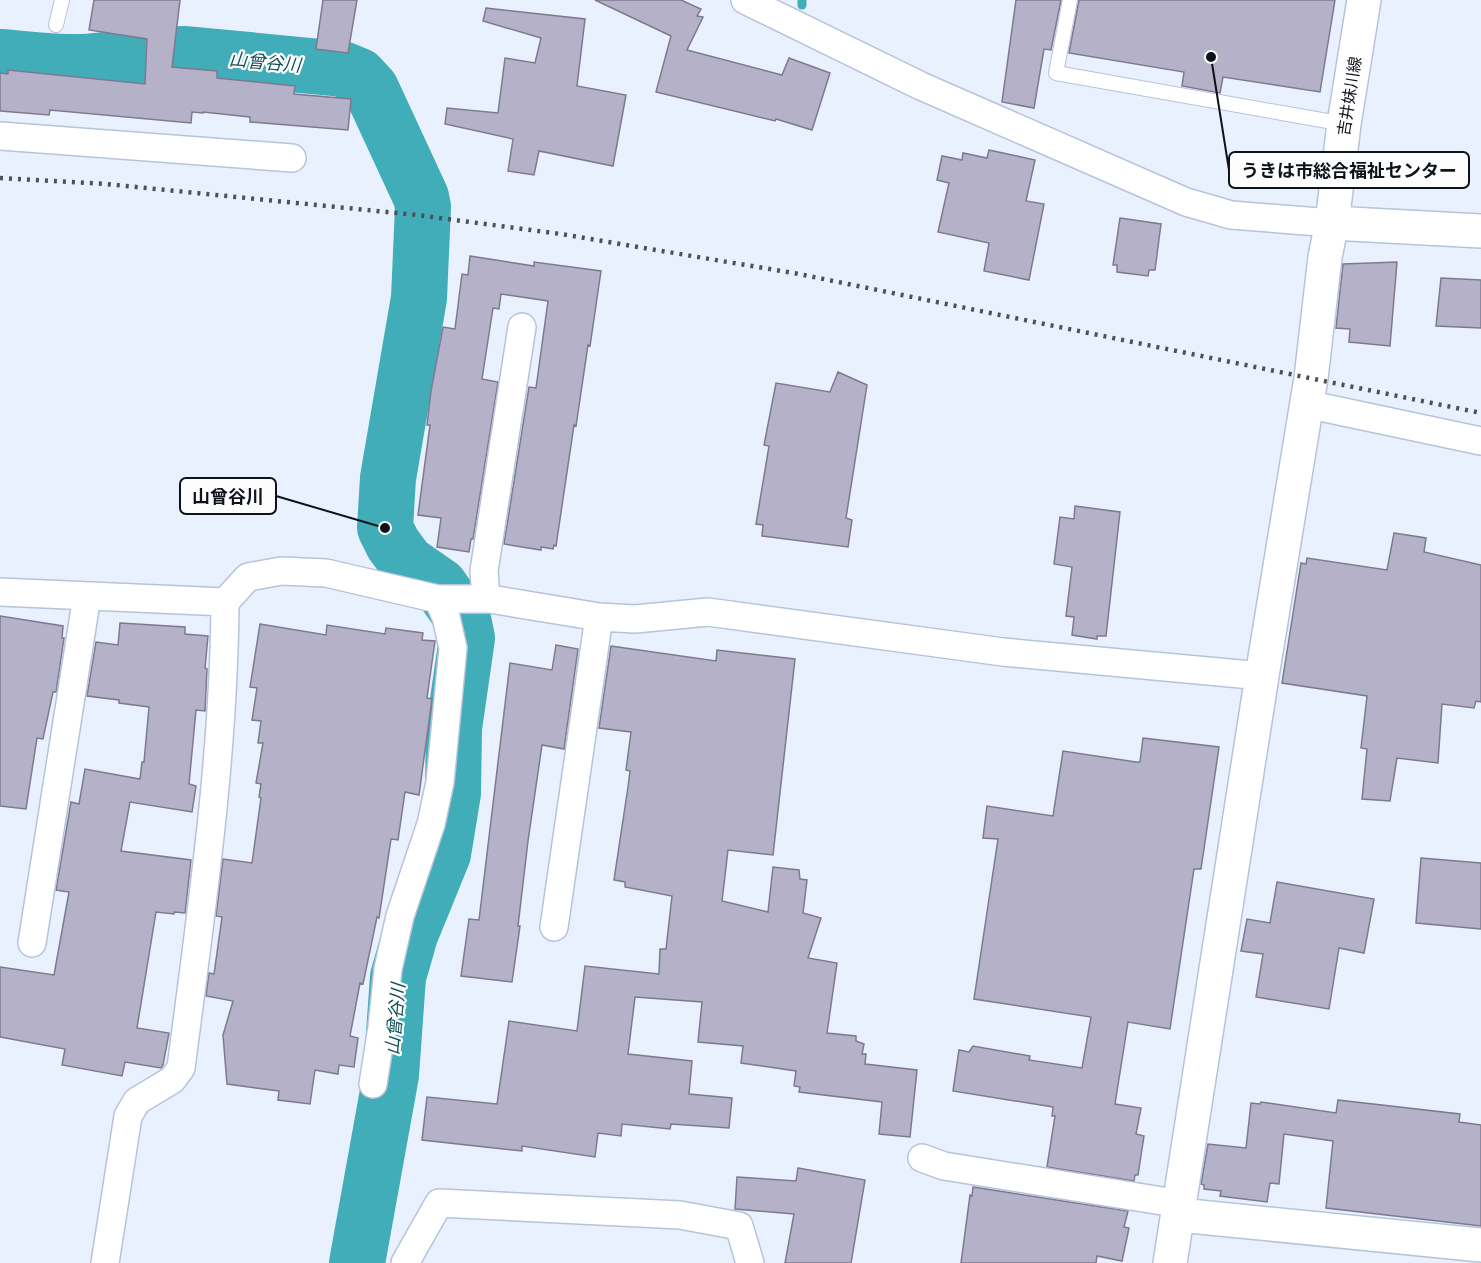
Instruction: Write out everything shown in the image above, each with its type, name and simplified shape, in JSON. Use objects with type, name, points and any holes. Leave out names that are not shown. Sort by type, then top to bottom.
[{"type":"street","points":[[745,0],[771,6],[921,86],[1186,202],[1230,215],[1481,231]]},
{"type":"street","name":"吉井妹川線","points":[[1170,1263],[1306,404],[1344,124],[1364,0]]},
{"type":"street","points":[[0,136],[292,158]]},
{"type":"street","points":[[373,1084],[388,969],[400,916],[431,824],[440,782],[453,648],[446,617],[484,571],[522,327]]},
{"type":"street","points":[[1306,404],[1481,441]]},
{"type":"street","points":[[105,1263],[129,1116],[137,1101],[172,1080],[181,1068],[210,846],[225,641],[225,602],[248,577],[281,571],[326,573],[460,599],[599,617],[635,619],[708,612],[1003,652],[1262,676]]},
{"type":"street","points":[[0,592],[225,602]]},
{"type":"street","points":[[32,943],[87,596]]},
{"type":"street","points":[[554,927],[599,617]]},
{"type":"street","points":[[922,1158],[944,1166],[1180,1209],[1481,1245]]},
{"type":"street","points":[[405,1263],[439,1203],[680,1215],[739,1226],[750,1263]]},
{"type":"lane","points":[[56,25],[62,0]]},
{"type":"lane","points":[[1070,0],[1056,73],[1344,124]]},
{"type":"building","points":[[94,0],[180,0],[172,67],[217,71],[217,78],[295,86],[294,94],[351,99],[348,130],[250,122],[250,117],[203,112],[192,112],[191,123],[50,110],[49,115],[0,111],[0,73],[8,74],[8,70],[145,84],[147,39],[89,30]]},
{"type":"building","points":[[323,0],[357,0],[348,53],[316,49]]},
{"type":"building","points":[[595,0],[681,0],[701,9],[697,16],[703,17],[687,50],[782,75],[789,58],[830,73],[812,130],[776,119],[775,121],[656,92],[671,36]]},
{"type":"building","points":[[1016,0],[1061,0],[1051,50],[1044,49],[1034,108],[1002,102]]},
{"type":"building","points":[[1079,0],[1335,0],[1320,92],[1223,77],[1220,93],[1182,86],[1184,72],[1069,53]]},
{"type":"building","points":[[486,8],[585,19],[577,86],[626,95],[613,166],[539,151],[534,175],[508,171],[513,139],[445,124],[447,108],[498,113],[505,58],[535,63],[541,38],[483,21]]},
{"type":"building","points":[[989,150],[1035,160],[1026,201],[1044,204],[1029,280],[984,271],[989,243],[938,232],[949,183],[937,180],[942,156],[962,160],[963,153],[987,158]]},
{"type":"building","points":[[1120,218],[1161,224],[1155,270],[1149,270],[1148,276],[1117,272],[1117,265],[1113,265]]},
{"type":"building","points":[[470,256],[534,266],[534,262],[601,271],[556,546],[554,545],[553,549],[541,547],[541,550],[504,544],[529,387],[536,388],[548,301],[501,294],[499,309],[493,308],[482,379],[498,382],[469,552],[437,547],[441,518],[418,515],[430,425],[427,425],[431,391],[443,327],[455,329],[462,274],[468,275]]},
{"type":"building","points":[[1397,262],[1390,346],[1349,342],[1350,329],[1336,328],[1343,264]]},
{"type":"building","points":[[1441,278],[1481,280],[1481,328],[1436,326]]},
{"type":"building","points":[[838,372],[867,385],[846,518],[852,520],[848,547],[762,536],[763,525],[756,524],[769,446],[764,445],[776,383],[830,392]]},
{"type":"building","points":[[1075,506],[1120,512],[1106,636],[1097,636],[1097,639],[1072,635],[1074,617],[1066,616],[1072,567],[1054,564],[1060,517],[1074,519]]},
{"type":"building","points":[[1394,533],[1426,538],[1424,552],[1481,565],[1481,702],[1476,701],[1474,708],[1442,704],[1438,763],[1397,758],[1390,801],[1362,799],[1367,749],[1361,748],[1367,696],[1282,683],[1301,563],[1306,564],[1307,558],[1387,570]]},
{"type":"building","points":[[0,616],[63,626],[62,638],[64,638],[56,692],[53,692],[43,739],[37,738],[26,809],[0,806]]},
{"type":"building","points":[[120,623],[185,627],[185,634],[208,636],[205,711],[196,710],[189,784],[196,786],[192,812],[130,802],[121,851],[191,860],[185,913],[156,912],[137,1028],[169,1033],[163,1065],[161,1068],[125,1062],[122,1076],[62,1065],[65,1049],[0,1037],[0,967],[54,975],[69,892],[56,890],[71,802],[79,804],[85,769],[140,779],[142,762],[144,762],[149,707],[87,696],[96,642],[118,645]]},
{"type":"building","points":[[260,624],[326,635],[327,625],[385,634],[386,628],[423,633],[422,640],[435,641],[427,698],[432,699],[419,795],[405,792],[398,840],[391,839],[379,918],[377,917],[363,984],[360,983],[350,1036],[358,1038],[354,1067],[339,1065],[338,1074],[315,1070],[310,1104],[278,1100],[279,1091],[227,1084],[223,1035],[233,1001],[206,996],[209,973],[214,974],[222,917],[216,916],[223,859],[252,863],[261,798],[259,797],[261,784],[256,783],[263,743],[258,743],[261,721],[252,720],[257,688],[250,687]]},
{"type":"building","points":[[556,645],[578,649],[564,749],[542,745],[528,841],[512,982],[461,976],[469,919],[479,920],[510,663],[552,670]]},
{"type":"building","points":[[611,646],[716,661],[717,650],[795,659],[773,855],[728,850],[722,901],[768,912],[773,867],[799,870],[800,879],[807,880],[803,913],[821,918],[808,958],[837,963],[827,1033],[856,1036],[856,1041],[864,1044],[862,1054],[866,1054],[865,1064],[917,1070],[910,1137],[879,1134],[882,1102],[799,1092],[800,1087],[794,1086],[796,1071],[741,1063],[743,1046],[698,1042],[702,1002],[635,997],[628,1054],[692,1061],[689,1094],[732,1098],[729,1128],[671,1124],[670,1129],[622,1124],[621,1136],[598,1133],[595,1157],[522,1146],[522,1151],[422,1140],[427,1097],[497,1104],[509,1021],[577,1031],[585,966],[659,974],[660,949],[666,949],[672,896],[625,887],[625,882],[614,880],[630,771],[626,770],[631,732],[599,728]]},
{"type":"building","points":[[1143,738],[1219,747],[1201,869],[1194,869],[1170,1029],[1128,1022],[1115,1104],[1141,1108],[1136,1134],[1144,1136],[1138,1175],[1135,1175],[1134,1181],[1047,1167],[1055,1116],[1052,1116],[1053,1107],[953,1091],[959,1050],[969,1052],[973,1046],[1030,1056],[1029,1060],[1082,1068],[1091,1017],[974,999],[998,839],[983,838],[987,806],[1053,816],[1063,751],[1140,762]]},
{"type":"building","points":[[1421,858],[1481,863],[1481,929],[1416,923]]},
{"type":"building","points":[[1277,882],[1374,899],[1364,953],[1339,948],[1329,1009],[1256,997],[1263,954],[1241,951],[1247,919],[1270,923]]},
{"type":"building","points":[[1338,1100],[1460,1114],[1459,1122],[1481,1125],[1481,1226],[1326,1208],[1333,1141],[1284,1134],[1279,1184],[1270,1183],[1267,1202],[1220,1196],[1221,1191],[1204,1189],[1204,1185],[1201,1184],[1208,1144],[1246,1148],[1251,1103],[1260,1104],[1261,1102],[1336,1113]]},
{"type":"building","points":[[798,1168],[865,1180],[851,1263],[785,1263],[794,1214],[735,1209],[737,1177],[796,1181]]},
{"type":"building","points":[[973,1187],[1128,1211],[1124,1227],[1129,1228],[1122,1261],[1097,1256],[1096,1263],[961,1263]]},
{"type":"waterway","points":[[802,0],[802,5]]},
{"type":"waterway","name":"山曾谷川","points":[[0,57],[84,62],[186,54],[342,69],[359,76],[371,89],[421,197],[423,207],[419,298],[388,478],[385,528],[407,563],[440,586],[463,619],[467,638],[454,728],[453,793],[443,854],[410,935],[398,977],[391,1075],[357,1263]]},
{"type":"railway","points":[[0,178],[106,184],[417,215],[561,234],[799,274],[1481,413]]},
{"type":"place","name":"うきは市総合福祉センター","points":[[1211,57]]},
{"type":"place","name":"山曾谷川","points":[[385,528]]}]
